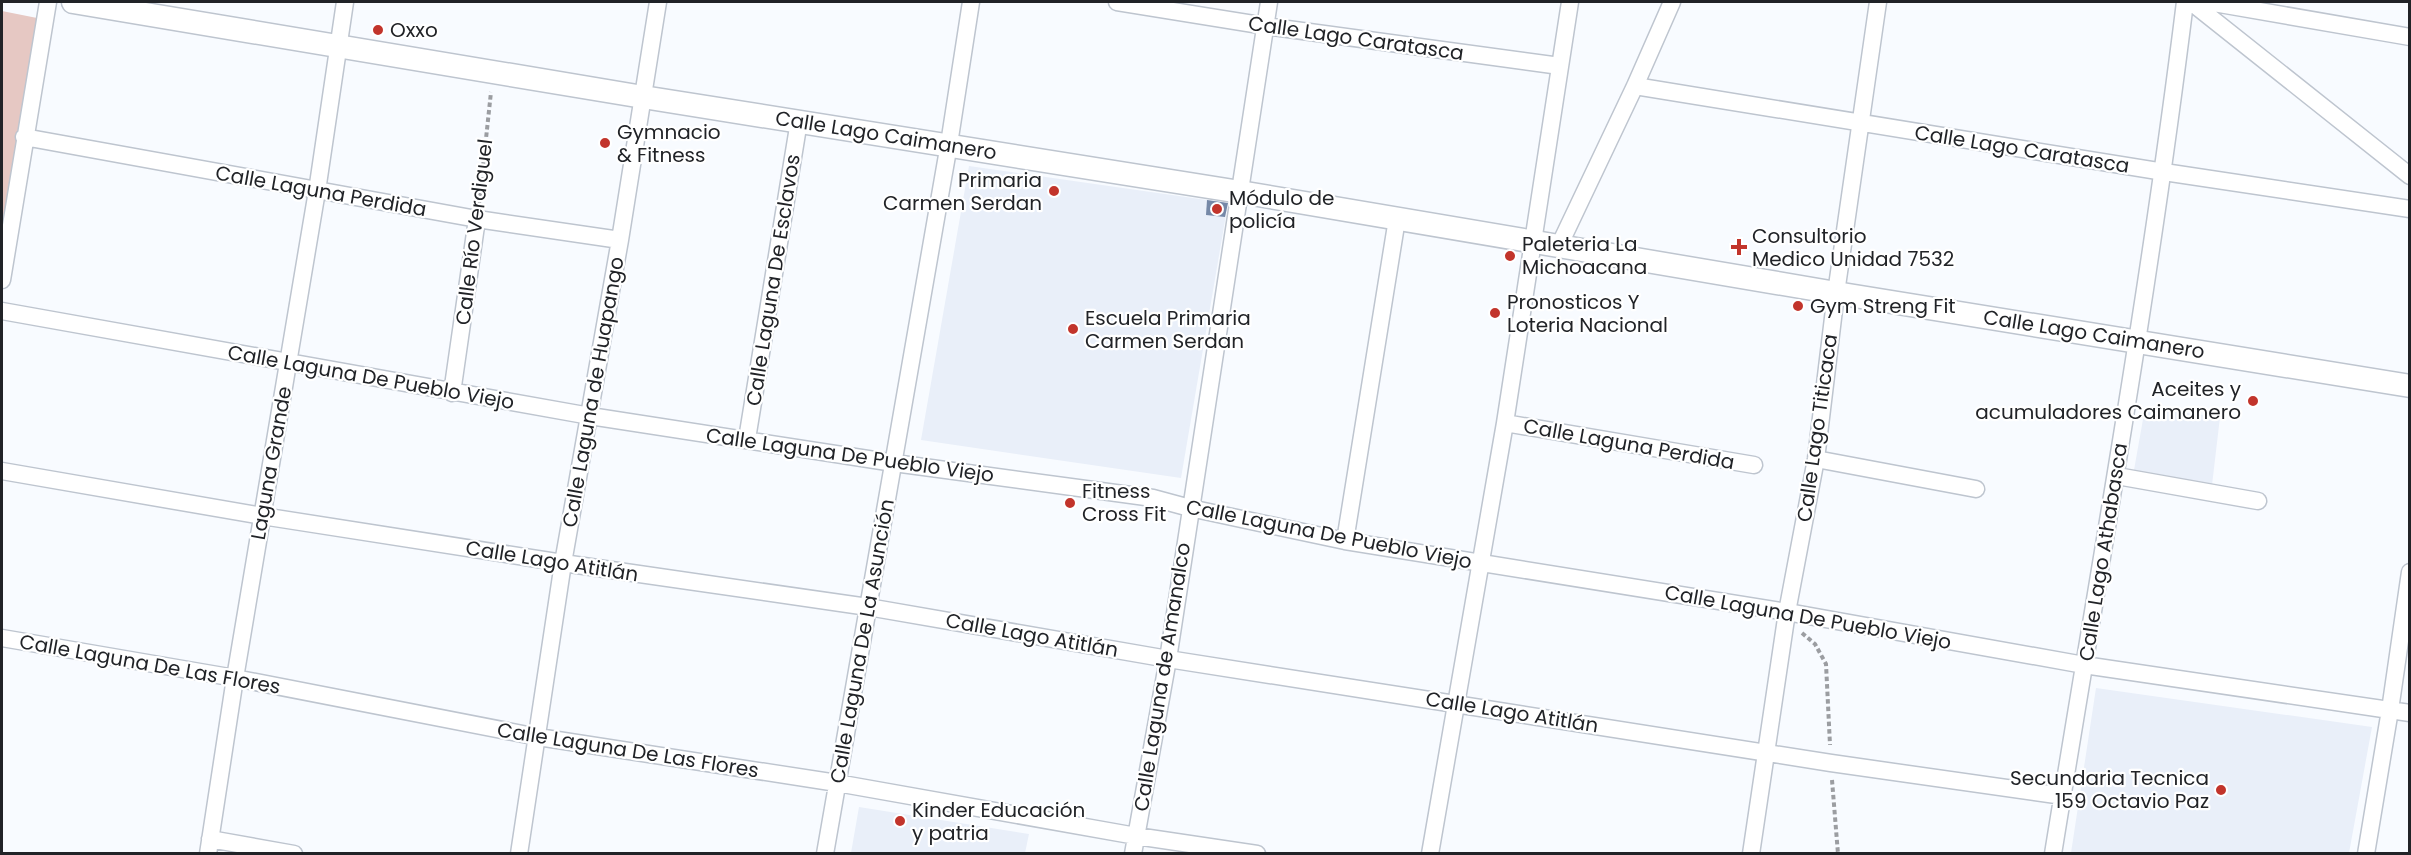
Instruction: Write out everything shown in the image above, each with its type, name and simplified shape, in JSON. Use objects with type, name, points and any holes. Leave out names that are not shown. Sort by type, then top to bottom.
[{"type":"street","points":[[2,280],[48,2]]},
{"type":"street","name":"Calle Lago Caimanero","points":[[73,2],[338,44],[643,97],[949,144],[1836,293],[2137,340],[2409,386]]},
{"type":"street","name":"Laguna Grande","points":[[209,846],[345,2]]},
{"type":"street","name":"Calle Laguna de Huapango","points":[[519,854],[563,563],[620,240],[657,2]]},
{"type":"street","name":"Calle Laguna De La Asunción","points":[[825,854],[949,144],[970,2]]},
{"type":"street","name":"Calle Lago Caratasca","points":[[1117,2],[1266,26],[1560,66]]},
{"type":"street","name":"Calle Laguna de Amanalco","points":[[1133,854],[1167,659],[1269,2]]},
{"type":"street","points":[[1430,854],[1534,242],[1570,2]]},
{"type":"street","points":[[1559,246],[1672,2]]},
{"type":"street","name":"Calle Lago Titicaca","points":[[1751,854],[1786,615],[1816,459],[1836,293],[1878,2]]},
{"type":"street","name":"Calle Lago Athabasca","points":[[2053,854],[2164,172],[2186,2]]},
{"type":"street","points":[[2191,2],[2409,176]]},
{"type":"street","points":[[2208,2],[2409,38]]},
{"type":"street","name":"Calle Lago Caratasca","points":[[1635,86],[2164,172],[2409,209]]},
{"type":"street","name":"Calle Laguna De Esclavos","points":[[747,439],[799,121]]},
{"type":"street","name":"Calle Laguna Perdida","points":[[24,137],[477,219],[620,240]]},
{"type":"street","name":"Calle Río Verdiguel","points":[[452,393],[477,219]]},
{"type":"street","points":[[1345,541],[1397,219]]},
{"type":"street","name":"Calle Laguna De Pueblo Viejo","points":[[2,311],[288,361],[452,393],[894,463],[1154,498],[1190,508],[1345,541],[2084,665],[2409,713]]},
{"type":"street","name":"Calle Laguna Perdida","points":[[1504,423],[1754,465]]},
{"type":"street","points":[[1816,459],[1976,489]]},
{"type":"street","name":"Calle Lago Atitlán","points":[[2,471],[262,516],[868,607],[1167,659],[1831,763],[2062,796]]},
{"type":"street","points":[[2116,476],[2258,501]]},
{"type":"street","points":[[2366,854],[2390,711],[2409,572]]},
{"type":"street","name":"Calle Laguna De Las Flores","points":[[2,638],[235,678],[538,737],[837,783],[1136,836],[1257,854]]},
{"type":"street","points":[[209,846],[294,854]]},
{"type":"path","name":"Calle Río Verdiguel","points":[[477,219],[495,71]]},
{"type":"path","points":[[1786,615],[1815,644],[1826,664],[1838,854]]},
{"type":"shaded area","points":[[2,11],[37,18],[2,228]]},
{"type":"shaded area","name":"Escuela Primaria Carmen Serdan","points":[[969,166],[1228,203],[1181,478],[921,440]]},
{"type":"shaded area","points":[[2145,408],[2220,417],[2212,485],[2134,470]]},
{"type":"shaded area","name":"Secundaria Tecnica 159 Octavio Paz","points":[[2096,688],[2372,727],[2349,853],[2071,853]]},
{"type":"shaded area","name":"Kinder Educación y patria","points":[[859,807],[1029,834],[1025,853],[851,853]]},
{"type":"building","name":"Módulo de policía","points":[[1207,200],[1228,203],[1225,217],[1206,215]]},
{"type":"place","name":"Oxxo","points":[[378,30]]},
{"type":"place","name":"Gymnacio & Fitness","points":[[605,143]]},
{"type":"place","name":"Primaria Carmen Serdan","points":[[1054,191]]},
{"type":"place","name":"Módulo de policía","points":[[1217,209]]},
{"type":"place","name":"Consultorio Medico Unidad 7532","points":[[1739,247]]},
{"type":"place","name":"Paleteria La Michoacana","points":[[1510,256]]},
{"type":"place","name":"Gym Streng Fit","points":[[1798,306]]},
{"type":"place","name":"Pronosticos Y Loteria Nacional","points":[[1495,313]]},
{"type":"place","name":"Escuela Primaria Carmen Serdan","points":[[1073,329]]},
{"type":"place","name":"Aceites y acumuladores Caimanero","points":[[2253,401]]},
{"type":"place","name":"Fitness Cross Fit","points":[[1070,503]]},
{"type":"place","name":"Secundaria Tecnica 159 Octavio Paz","points":[[2221,790]]},
{"type":"place","name":"Kinder Educación y patria","points":[[900,821]]}]
